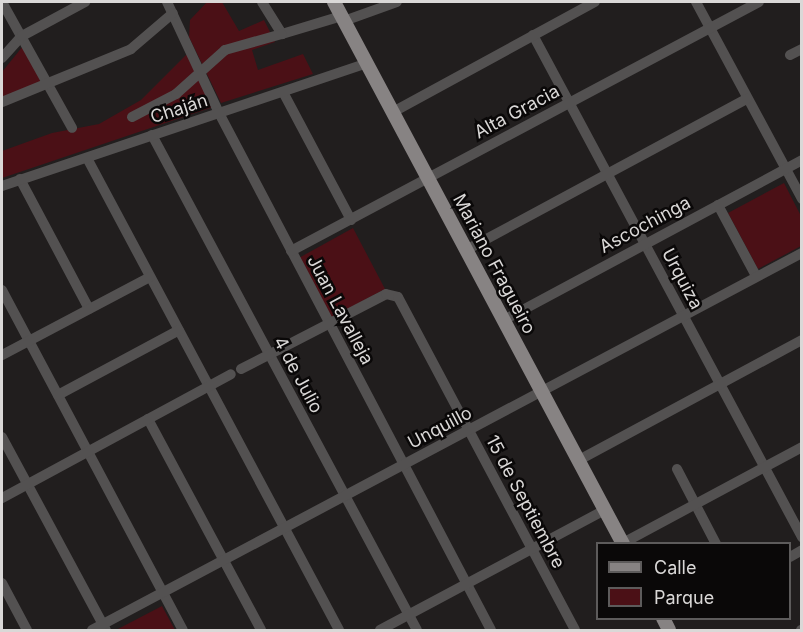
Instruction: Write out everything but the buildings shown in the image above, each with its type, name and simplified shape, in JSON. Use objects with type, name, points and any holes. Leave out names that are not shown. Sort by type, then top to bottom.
[{"type":"main road","name":"Mariano Fragueiro","points":[[334,2],[340,19],[368,63],[622,542]]},
{"type":"street","points":[[3,2],[72,128]]},
{"type":"street","name":"Juan Lavalleja","points":[[167,2],[219,113],[328,324],[492,630]]},
{"type":"street","points":[[262,2],[282,34]]},
{"type":"street","points":[[132,117],[176,94],[231,47],[397,2]]},
{"type":"street","points":[[393,112],[595,2]]},
{"type":"street","points":[[696,2],[801,199]]},
{"type":"street","name":"Alta Gracia","points":[[291,251],[759,2]]},
{"type":"street","points":[[2,58],[22,36],[80,3]]},
{"type":"street","points":[[2,102],[49,86],[112,54],[130,50],[173,13]]},
{"type":"street","name":"Urquiza","points":[[533,35],[801,537]]},
{"type":"street","points":[[790,55],[801,49]]},
{"type":"street","name":"Chaján","points":[[2,186],[368,63]]},
{"type":"street","points":[[283,92],[351,220]]},
{"type":"street","points":[[466,250],[747,99]]},
{"type":"street","name":"4 de Julio","points":[[152,135],[417,630]]},
{"type":"street","points":[[87,158],[339,630]]},
{"type":"street","name":"Ascochinga","points":[[504,320],[801,160]]},
{"type":"street","points":[[20,179],[89,309]]},
{"type":"street","points":[[718,205],[756,276]]},
{"type":"street","name":"Unquillo","points":[[92,630],[105,628],[163,592],[801,253]]},
{"type":"street","points":[[2,356],[150,276]]},
{"type":"street","points":[[2,290],[183,630]]},
{"type":"street","name":"15 de Septiembre","points":[[328,324],[386,294],[394,294],[575,630]]},
{"type":"street","points":[[2,498],[236,371],[328,324]]},
{"type":"street","points":[[58,395],[179,330]]},
{"type":"street","points":[[579,460],[801,340]]},
{"type":"street","points":[[148,419],[261,630]]},
{"type":"street","points":[[2,437],[105,628]]},
{"type":"street","points":[[625,542],[801,447]]},
{"type":"street","points":[[676,470],[715,542]]},
{"type":"street","points":[[380,630],[605,510]]},
{"type":"street","points":[[2,583],[27,630]]},
{"type":"green space","points":[[207,2],[222,2],[239,31],[264,20],[275,42],[252,50],[258,70],[303,54],[313,74],[221,103],[189,37],[190,20]]},
{"type":"green space","points":[[23,46],[42,84],[2,97],[2,72]]},
{"type":"green space","points":[[188,53],[213,107],[2,178],[2,151],[52,133],[99,124],[141,100]]},
{"type":"green space","points":[[784,183],[801,216],[801,246],[758,269],[728,213]]},
{"type":"green space","points":[[353,228],[385,289],[329,319],[297,259]]},
{"type":"green space","points":[[162,606],[175,630],[116,630]]}]
